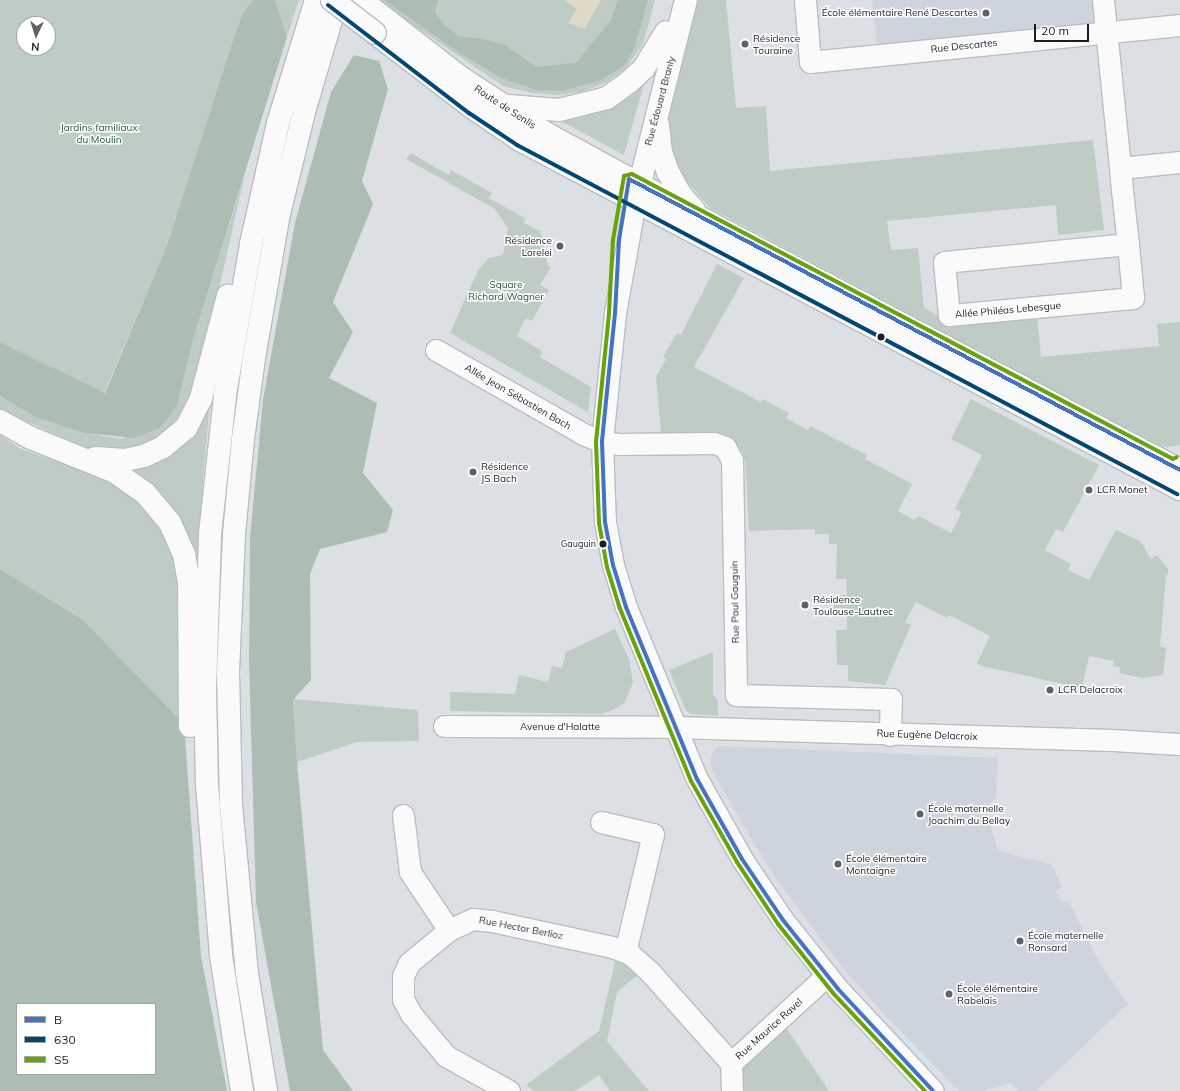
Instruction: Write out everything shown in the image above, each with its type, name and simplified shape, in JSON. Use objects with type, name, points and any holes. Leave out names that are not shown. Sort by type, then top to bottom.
[{"type":"main road","points":[[77,455],[116,460],[144,456],[171,442],[192,420],[201,398],[316,0]]},
{"type":"main road","points":[[332,0],[378,24]]},
{"type":"main road","points":[[266,1091],[247,974],[233,832],[228,672],[234,534],[246,412],[277,229],[304,112],[337,0]]},
{"type":"main road","points":[[361,0],[378,24]]},
{"type":"main road","name":"Rue Édouard Branly","points":[[632,190],[674,0]]},
{"type":"main road","name":"Rue Édouard Branly","points":[[632,190],[659,103],[686,0]]},
{"type":"main road","name":"Route de Senlis","points":[[378,24],[494,102],[632,190]]},
{"type":"main road","name":"Route de Senlis","points":[[378,24],[508,132],[632,190]]},
{"type":"main road","points":[[494,102],[520,108],[549,111],[573,109],[597,102],[618,91],[637,76],[650,60],[666,32]]},
{"type":"main road","points":[[659,103],[659,142],[668,172],[680,194],[704,220]]},
{"type":"main road","points":[[242,1091],[224,984],[214,879],[205,713],[211,528],[222,421],[233,340],[272,149]]},
{"type":"main road","points":[[632,190],[704,220],[1178,466]]},
{"type":"main road","points":[[632,190],[1180,489]]},
{"type":"main road","points":[[0,422],[31,438],[77,455],[115,472],[145,493],[170,523],[184,554],[190,592],[191,745],[214,879]]},
{"type":"street","name":"Rue Descartes","points":[[805,0],[810,62],[1180,25]]},
{"type":"street","name":"Allée Philéas Lebesgue","points":[[1104,0],[1120,168],[1128,244],[1133,298],[949,315],[944,262],[1128,244]]},
{"type":"street","points":[[1120,168],[1180,162]]},
{"type":"street","points":[[632,190],[615,313],[602,442],[604,508],[613,565],[629,615],[703,791],[742,859],[783,920],[827,975],[933,1091]]},
{"type":"street","name":"Allée Jean Sébastien Bach","points":[[436,350],[583,434],[602,442]]},
{"type":"street","name":"Rue Paul Gauguin","points":[[602,442],[618,444],[714,443],[726,447],[732,460],[736,694],[890,699],[890,734]]},
{"type":"street","name":"Avenue d'Halatte","points":[[444,726],[675,727]]},
{"type":"street","name":"Rue Eugène Delacroix","points":[[675,727],[1112,740],[1180,744]]},
{"type":"street","points":[[403,814],[410,872],[449,930]]},
{"type":"street","points":[[601,822],[653,834],[625,952]]},
{"type":"street","name":"Rue Hector Berlioz","points":[[509,1091],[446,1056],[411,1014],[403,999],[403,976],[409,963],[449,930],[466,921],[481,919],[625,952],[650,972],[731,1063]]},
{"type":"street","name":"Rue Maurice Ravel","points":[[732,1091],[731,1063],[827,975]]},
{"type":"shaded area","name":"École élémentaire René Descartes","points":[[872,0],[1097,0],[1100,26],[877,46]]},
{"type":"shaded area","points":[[719,746],[998,758],[996,798],[985,806],[998,851],[1051,864],[1062,886],[1056,891],[1061,901],[1069,902],[1100,964],[1128,1004],[1036,1091],[1019,1091],[1011,1083],[985,1091],[959,1091],[880,1010],[842,967],[780,884],[755,845],[713,772],[710,762],[712,752]]},
{"type":"green space","name":"Jardins familiaux du Moulin","points":[[0,0],[253,0],[243,13],[235,34],[167,245],[104,393],[0,342]]},
{"type":"green space","points":[[253,0],[275,0],[287,37],[193,340],[177,406],[160,428],[135,438],[83,433],[35,417],[0,396],[0,342],[105,393],[167,245],[235,34],[243,13]]},
{"type":"green space","points":[[275,0],[299,0],[287,37],[277,7]]},
{"type":"green space","points":[[376,0],[565,0],[577,9],[584,29],[601,0],[655,0],[643,44],[625,69],[605,83],[581,92],[558,95],[532,93],[503,86]]},
{"type":"green space","points":[[384,0],[438,0],[435,12],[444,25],[460,37],[478,38],[503,44],[537,67],[576,63],[611,20],[618,0],[648,0],[634,49],[624,66],[601,80],[562,91],[536,90],[502,78],[461,54]]},
{"type":"green space","points":[[696,0],[726,0],[736,108],[766,106],[770,171],[1093,140],[1104,230],[1058,235],[1056,205],[887,221],[891,250],[918,248],[924,308],[951,323],[1037,315],[1041,357],[1159,346],[1157,324],[1180,322],[1180,445],[1167,447],[1156,445],[710,208],[682,176],[670,146],[668,130],[669,113]]},
{"type":"green space","points":[[354,55],[379,61],[388,89],[362,181],[373,204],[333,302],[353,332],[329,378],[377,403],[363,473],[393,510],[387,532],[320,549],[310,574],[311,680],[293,700],[297,762],[323,1050],[353,1091],[290,1091],[256,902],[249,663],[250,538],[263,400],[295,223],[331,92]]},
{"type":"green space","points":[[647,73],[624,155],[552,116]]},
{"type":"green space","name":"Square Richard Wagner","points":[[411,153],[449,175],[451,170],[492,193],[489,198],[526,219],[524,223],[537,230],[540,230],[548,266],[551,267],[540,285],[549,290],[532,321],[526,318],[517,336],[542,351],[540,357],[591,387],[588,412],[450,333],[478,270],[489,258],[503,255],[508,228],[495,209],[406,159]]},
{"type":"green space","points":[[245,174],[193,403],[178,426],[159,441],[131,451],[105,450],[85,448],[0,409],[0,396],[35,417],[83,433],[122,439],[177,406],[193,340]]},
{"type":"green space","points":[[717,264],[744,278],[694,367],[761,402],[763,399],[789,413],[786,418],[808,430],[810,426],[867,455],[865,459],[912,484],[898,511],[914,520],[919,516],[951,533],[962,512],[955,509],[982,455],[951,439],[971,399],[1099,465],[1063,532],[1056,529],[1045,550],[1071,564],[1068,570],[1089,580],[1116,530],[1140,541],[1151,559],[1157,555],[1168,569],[1168,575],[1166,575],[1160,646],[1166,648],[1163,675],[1143,678],[1119,673],[1120,667],[1113,666],[1114,661],[1089,656],[1082,688],[982,666],[977,663],[990,636],[949,615],[947,618],[916,602],[905,622],[911,625],[885,685],[848,681],[848,665],[837,665],[836,630],[847,630],[847,613],[834,613],[833,596],[847,595],[846,579],[836,579],[837,544],[829,544],[829,534],[815,534],[815,529],[749,531],[746,468],[743,453],[736,444],[727,437],[661,433],[656,377],[666,359],[663,357],[677,333],[681,335]]},
{"type":"green space","points":[[203,412],[209,412],[197,551],[192,556],[126,468]]},
{"type":"green space","points":[[0,435],[21,449],[106,479],[139,499],[165,526],[176,567],[184,724],[83,620],[0,569]]},
{"type":"green space","points":[[0,569],[83,620],[184,724],[201,956],[227,1091],[0,1091]]},
{"type":"green space","points":[[615,629],[629,659],[633,683],[624,703],[615,709],[602,714],[450,711],[450,692],[515,694],[519,675],[548,682],[552,666],[562,668],[566,652]]},
{"type":"green space","points":[[713,652],[713,694],[718,701],[718,716],[691,714],[686,711],[669,670]]},
{"type":"green space","points":[[293,699],[418,710],[419,741],[357,742],[297,762]]},
{"type":"green space","points":[[616,958],[640,973],[617,992],[607,1041],[649,1091],[610,1091],[599,1075],[575,1091],[534,1091],[526,1085],[599,1031]]},
{"type":"green space","points":[[785,1026],[829,1091],[742,1091],[743,1062]]},
{"type":"sand","points":[[565,0],[601,0],[584,29],[568,23],[577,9]]},
{"type":"transit line","name":"630","points":[[328,5],[469,113],[517,145],[1177,494]]},
{"type":"transit line","name":"S5","points":[[925,1091],[833,993],[778,924],[737,862],[691,781],[620,609],[607,567],[599,523],[596,442],[609,313],[613,240],[624,176],[632,174],[1173,459],[1177,457]]},
{"type":"transit line","name":"B","points":[[629,179],[619,240],[615,313],[602,442],[605,522],[613,565],[626,607],[697,779],[742,859],[783,920],[838,989],[933,1091]]},
{"type":"transit line","name":"B","points":[[629,179],[1180,470]]},
{"type":"place","name":"École élémentaire René Descartes","points":[[986,13]]},
{"type":"place","name":"Résidence Touraine","points":[[745,44]]},
{"type":"place","name":"Résidence Lorelei","points":[[560,246]]},
{"type":"place","name":"Résidence JS Bach","points":[[473,472]]},
{"type":"place","name":"LCR Monet","points":[[1089,490]]},
{"type":"place","name":"Gauguin","points":[[603,544]]},
{"type":"place","name":"Résidence Toulouse-Lautrec","points":[[805,605]]},
{"type":"place","name":"LCR Delacroix","points":[[1050,690]]},
{"type":"place","name":"École maternelle Joachim du Bellay","points":[[920,814]]},
{"type":"place","name":"École élémentaire Montaigne","points":[[838,864]]},
{"type":"place","name":"École maternelle Ronsard","points":[[1020,941]]},
{"type":"place","name":"École élémentaire Rabelais","points":[[949,994]]}]
